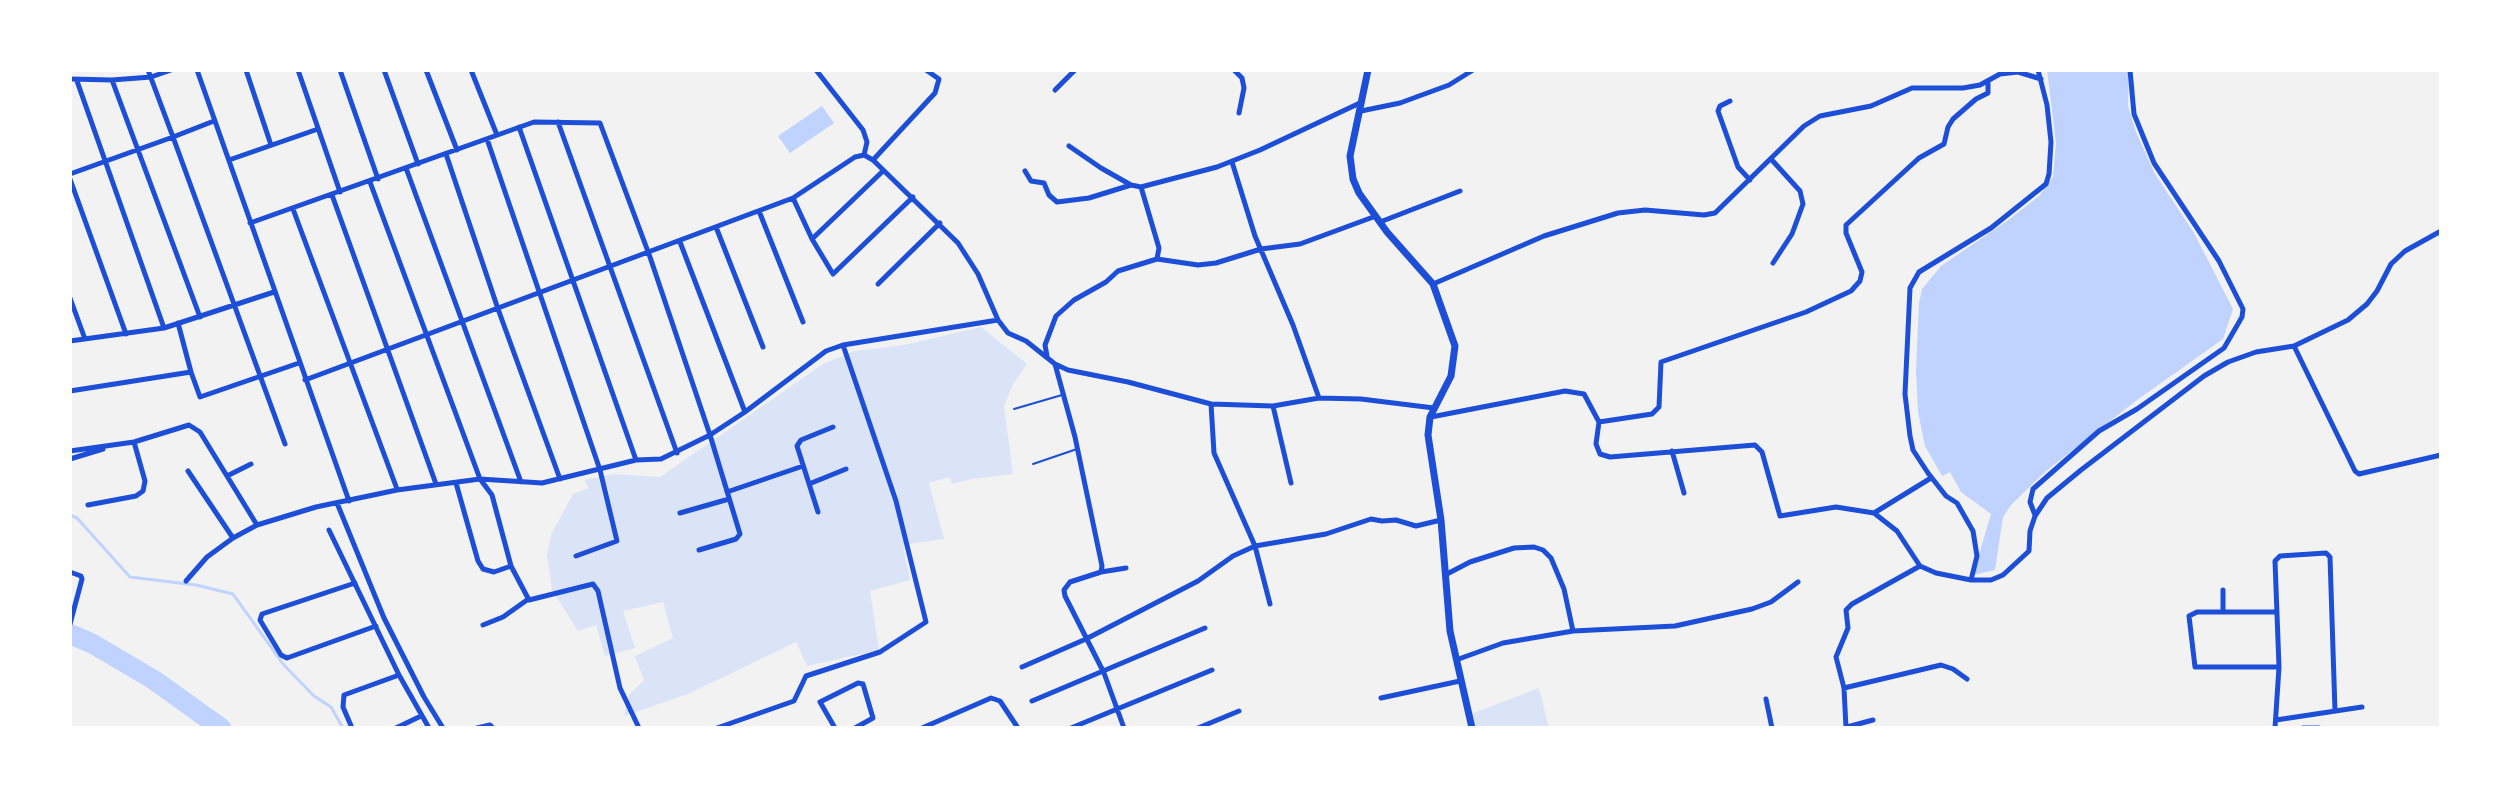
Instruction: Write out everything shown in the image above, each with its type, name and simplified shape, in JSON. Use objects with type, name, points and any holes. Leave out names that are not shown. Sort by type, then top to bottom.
[{"type":"main road","points":[[1368,70],[1350,166],[1359,193],[1433,284],[1442,303],[1456,353],[1451,376],[1430,417],[1428,435],[1441,520],[1450,631],[1472,728]]},
{"type":"street","points":[[148,70],[285,444]]},
{"type":"street","points":[[164,328],[74,80],[151,77],[171,70]]},
{"type":"street","points":[[197,70],[349,501]]},
{"type":"street","points":[[246,70],[271,145]]},
{"type":"street","points":[[298,70],[340,192]]},
{"type":"street","points":[[340,70],[378,179]]},
{"type":"street","points":[[384,70],[418,164]]},
{"type":"street","points":[[426,70],[457,150]]},
{"type":"street","points":[[471,70],[497,135]]},
{"type":"street","points":[[816,70],[863,130],[867,147],[864,155]]},
{"type":"street","points":[[873,160],[935,93],[939,79],[926,70]]},
{"type":"street","points":[[1055,90],[1075,70]]},
{"type":"street","points":[[1234,70],[1244,83],[1245,96],[1239,104],[1239,113]]},
{"type":"street","points":[[1361,111],[1400,103],[1449,85],[1473,70]]},
{"type":"street","points":[[1971,580],[1977,556],[1973,531],[1957,503],[1946,496],[1931,478],[1913,450],[1905,394],[1910,288],[1919,272],[1991,228],[2046,184],[2051,142],[2047,105],[2038,70]]},
{"type":"street","points":[[2035,516],[2030,502],[2033,489],[2099,431],[2137,409],[2224,348],[2242,317],[2243,309],[2219,261],[2154,163],[2134,114],[2130,70]]},
{"type":"street","points":[[1433,284],[1544,236],[1618,213],[1645,210],[1704,215],[1715,213],[1813,119],[1871,106],[1912,88],[1963,88],[2000,74],[2018,72],[2041,79]]},
{"type":"street","points":[[112,80],[200,317]]},
{"type":"street","points":[[1599,422],[1652,414],[1659,407],[1661,362],[1806,312],[1851,291],[1860,281],[1862,272],[1846,233],[1846,225],[1919,158],[1944,144],[1953,119],[1990,91],[1988,81]]},
{"type":"street","points":[[1069,146],[1131,185],[1141,187],[1232,162],[1363,101]]},
{"type":"street","points":[[1730,101],[1720,106],[1718,111],[1738,167],[1750,180]]},
{"type":"street","points":[[126,334],[70,177],[214,121]]},
{"type":"street","points":[[250,223],[534,122],[600,123],[649,253],[740,534],[736,539],[699,550]]},
{"type":"street","points":[[558,122],[677,453]]},
{"type":"street","points":[[519,127],[636,460]]},
{"type":"street","points":[[229,160],[318,129]]},
{"type":"street","points":[[487,139],[600,470],[617,541],[576,556]]},
{"type":"street","points":[[446,154],[560,479]]},
{"type":"street","points":[[305,380],[793,198],[855,157],[864,155],[940,223],[970,259],[998,320],[1008,333],[1026,341],[1055,364],[1068,370],[1211,404],[1273,406],[1319,398],[1361,399],[1434,408]]},
{"type":"street","points":[[1771,159],[1800,191],[1803,204],[1792,234],[1773,263]]},
{"type":"street","points":[[1232,162],[1261,249],[1319,398]]},
{"type":"street","points":[[406,168],[521,482]]},
{"type":"street","points":[[812,239],[884,170]]},
{"type":"street","points":[[1025,171],[1031,181],[1044,183],[1049,195],[1057,202],[1089,198],[1131,185]]},
{"type":"street","points":[[370,182],[480,479],[492,495],[511,566],[527,600]]},
{"type":"street","points":[[1141,187],[1159,248],[1157,259]]},
{"type":"street","points":[[1044,354],[1056,316],[1118,271],[1157,259],[1198,265],[1216,263],[1261,249],[1300,244],[1460,191]]},
{"type":"street","points":[[332,195],[436,484]]},
{"type":"street","points":[[793,198],[833,274],[913,197]]},
{"type":"street","points":[[293,209],[397,490]]},
{"type":"street","points":[[759,211],[803,322]]},
{"type":"street","points":[[878,284],[940,223]]},
{"type":"street","points":[[716,227],[763,347]]},
{"type":"street","points":[[1430,417],[1565,391],[1584,394],[1599,422],[1597,452],[1604,456],[1749,444],[1759,448],[1780,516],[1836,507],[1874,513],[1897,531],[1920,566],[1936,573],[1971,580],[1997,578],[2026,555],[2031,546],[2030,531],[2035,516],[2047,498],[2081,470],[2204,376],[2228,362],[2256,352],[2294,346],[2348,320],[2367,304],[2398,257],[2441,231]]},
{"type":"street","points":[[680,242],[745,412]]},
{"type":"street","points":[[70,341],[164,328],[274,292]]},
{"type":"street","points":[[70,298],[85,339]]},
{"type":"street","points":[[186,581],[207,557],[257,525],[397,490],[480,479],[542,483],[636,460],[654,461],[677,453],[710,435],[826,351],[843,345],[998,320]]},
{"type":"street","points":[[178,323],[200,397],[299,363]]},
{"type":"street","points":[[717,728],[794,701],[806,676],[880,652],[926,622],[927,615],[896,501],[843,345]]},
{"type":"street","points":[[2294,346],[2359,474],[2441,455]]},
{"type":"street","points":[[1055,364],[1078,449],[1101,572]]},
{"type":"street","points":[[70,391],[191,372]]},
{"type":"street","points":[[1211,404],[1214,453],[1255,546],[1270,604]]},
{"type":"street","points":[[1273,406],[1291,483]]},
{"type":"street","points":[[70,451],[134,442],[189,425],[200,432],[257,525]]},
{"type":"street","points":[[818,512],[798,442],[833,427]]},
{"type":"street","points":[[88,505],[136,496],[143,491],[145,481],[134,442]]},
{"type":"street","points":[[70,459],[107,447]]},
{"type":"street","points":[[1672,451],[1684,493]]},
{"type":"street","points":[[227,476],[251,464]]},
{"type":"street","points":[[680,513],[803,466]]},
{"type":"street","points":[[809,484],[846,469]]},
{"type":"street","points":[[188,471],[233,538]]},
{"type":"street","points":[[1874,513],[1931,478]]},
{"type":"street","points":[[456,483],[483,569],[494,572],[511,566]]},
{"type":"street","points":[[337,503],[384,618],[443,728]]},
{"type":"street","points":[[1022,667],[1086,639],[1198,581],[1233,556],[1255,546],[1326,534],[1371,519],[1396,520],[1414,526],[1441,520]]},
{"type":"street","points":[[329,530],[399,675],[429,728]]},
{"type":"street","points":[[1447,574],[1470,562],[1514,548],[1538,548],[1547,554],[1556,568],[1573,631]]},
{"type":"street","points":[[2275,728],[2279,667],[2276,558],[2328,554],[2335,711]]},
{"type":"street","points":[[1873,720],[1847,727],[1844,688],[1836,657],[1848,628],[1848,607],[1920,566]]},
{"type":"street","points":[[1124,728],[1104,673],[1073,615],[1064,590],[1070,582],[1126,568]]},
{"type":"street","points":[[70,572],[82,579],[70,624]]},
{"type":"street","points":[[1455,660],[1503,643],[1573,631],[1675,626],[1722,616],[1765,605],[1798,582]]},
{"type":"street","points":[[355,583],[262,614],[260,620],[281,655],[287,658],[376,626]]},
{"type":"street","points":[[483,625],[503,617],[527,600],[593,584],[598,591],[620,688],[639,728]]},
{"type":"street","points":[[2223,590],[2223,612]]},
{"type":"street","points":[[2277,612],[2190,614],[2193,665],[2199,668],[2279,667]]},
{"type":"street","points":[[1032,701],[1205,628]]},
{"type":"street","points":[[1844,688],[1941,665],[1967,679]]},
{"type":"street","points":[[1071,728],[1212,670]]},
{"type":"street","points":[[352,728],[343,707],[344,695],[399,675]]},
{"type":"street","points":[[1381,698],[1460,681]]},
{"type":"street","points":[[835,728],[820,702],[858,683],[863,684],[867,693],[873,718],[855,728]]},
{"type":"street","points":[[922,728],[991,698],[1000,701],[1018,728]]},
{"type":"street","points":[[1766,699],[1772,728]]},
{"type":"street","points":[[2276,720],[2362,707]]},
{"type":"street","points":[[1198,728],[1239,711]]},
{"type":"street","points":[[396,728],[421,716]]},
{"type":"street","points":[[477,728],[490,725],[493,728]]},
{"type":"street","points":[[2303,728],[2319,728]]},
{"type":"lane","points":[[1014,409],[1063,394]]},
{"type":"lane","points":[[1033,464],[1078,449]]},
{"type":"shaded area","points":[[981,327],[1027,364],[1013,384],[1004,406],[1013,474],[952,484],[950,477],[929,483],[944,539],[903,545],[910,580],[870,591],[879,650],[807,666],[796,642],[688,694],[624,716],[629,695],[644,680],[635,656],[673,638],[663,602],[623,611],[635,648],[605,656],[596,625],[578,631],[552,590],[547,555],[551,535],[573,494],[589,488],[584,480],[613,474],[660,477],[823,364],[854,351],[904,345]]},
{"type":"shaded area","points":[[1539,688],[1549,728],[1471,728],[1468,715]]},
{"type":"water","points":[[2047,70],[2129,70],[2128,106],[2136,132],[2155,174],[2194,233],[2233,309],[2223,339],[2137,400],[2046,471],[2011,505],[2003,517],[1995,570],[1973,575],[1991,514],[1961,492],[1950,472],[1942,476],[1925,446],[1918,412],[1916,371],[1919,303],[1922,289],[1941,266],[2039,196],[2053,177],[2056,143]]},
{"type":"water","points":[[822,106],[834,123],[790,153],[778,136]]},
{"type":"waterway","points":[[70,515],[77,518],[130,577],[196,585],[233,594],[283,664],[314,696],[331,707],[343,728]]},
{"type":"waterway","points":[[70,634],[154,680],[221,728]]}]
